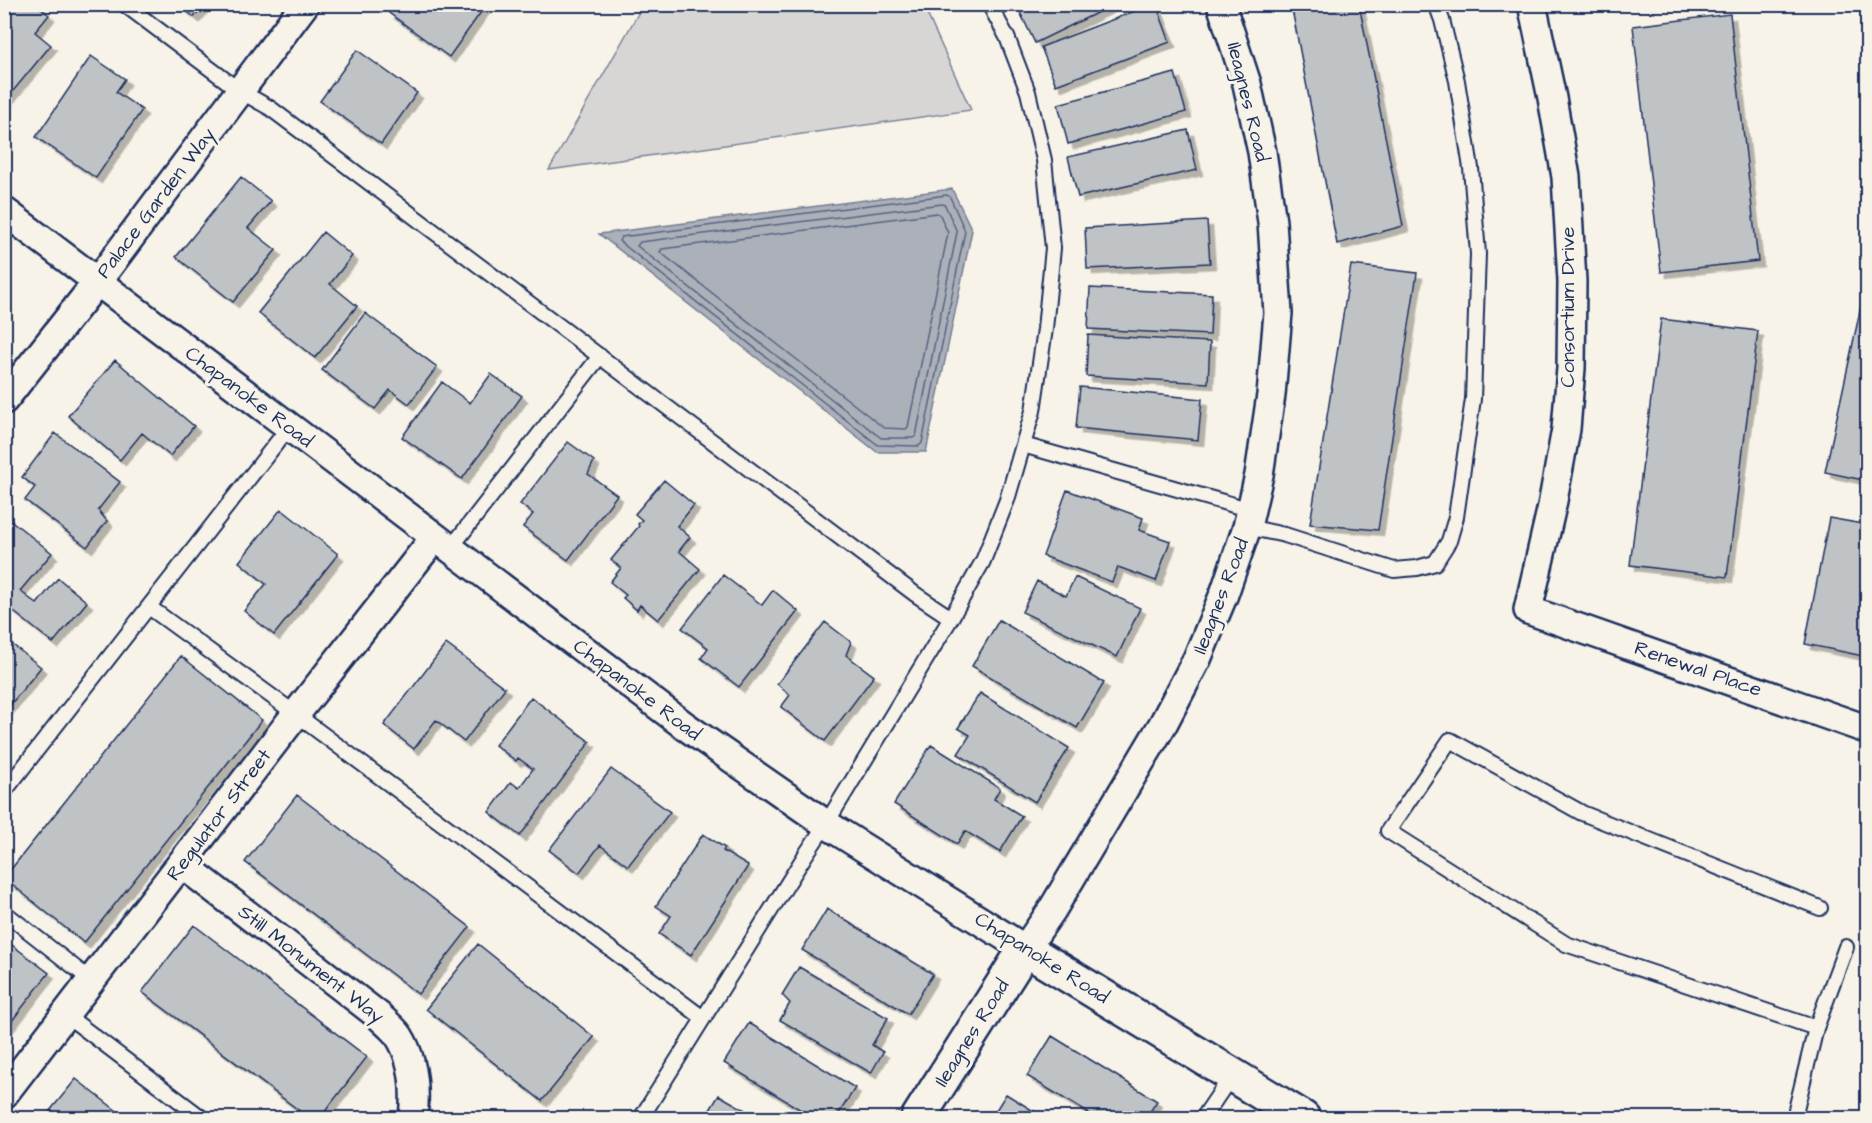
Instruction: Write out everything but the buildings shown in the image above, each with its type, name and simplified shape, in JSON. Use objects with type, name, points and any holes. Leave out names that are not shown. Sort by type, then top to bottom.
[{"type":"street","name":"Palace Garden Way","points":[[4,400],[97,282],[305,4]]},
{"type":"street","name":"Ileagnes Road","points":[[918,1119],[1052,910],[1163,724],[1197,659],[1224,594],[1249,518],[1259,475],[1271,395],[1278,313],[1272,222],[1262,152],[1247,84],[1221,4]]},
{"type":"street","name":"Consortium Drive","points":[[1528,610],[1552,506],[1566,429],[1571,368],[1572,281],[1566,177],[1532,4]]},
{"type":"street","name":"Chapanoke Road","points":[[4,212],[685,726],[826,824],[1303,1119]]},
{"type":"street","name":"Regulator Street","points":[[4,1094],[296,714],[442,543]]},
{"type":"street","name":"Renewal Place","points":[[1528,610],[1863,728],[1868,727]]},
{"type":"street","name":"Still Monument Way","points":[[182,864],[379,1016],[399,1036],[413,1078],[415,1095],[413,1119]]},
{"type":"lane","points":[[124,4],[240,91],[270,108],[915,594],[951,618]]},
{"type":"lane","points":[[641,1119],[826,824],[951,618],[983,561],[1007,501],[1034,399],[1045,329],[1053,248],[1044,160],[1028,92],[1007,37],[989,4]]},
{"type":"lane","points":[[1023,445],[1249,518],[1285,535],[1394,570],[1417,568],[1435,562],[1449,542],[1456,517],[1473,399],[1478,254],[1471,168],[1457,81],[1436,4]]},
{"type":"lane","points":[[442,543],[600,356]]},
{"type":"lane","points":[[4,792],[289,427]]},
{"type":"lane","points":[[148,607],[296,714],[703,1018]]},
{"type":"lane","points":[[1816,1028],[1566,944],[1388,831],[1450,740],[1582,813],[1820,908]]},
{"type":"lane","points":[[4,912],[92,981]]},
{"type":"lane","points":[[1794,1119],[1816,1028],[1846,947]]},
{"type":"lane","points":[[66,1015],[202,1119]]},
{"type":"lane","points":[[1203,1119],[1232,1075]]},
{"type":"shaded area","points":[[643,5],[923,5],[971,110],[549,170]]},
{"type":"water","points":[[952,189],[972,230],[926,452],[877,452],[599,234]]}]
